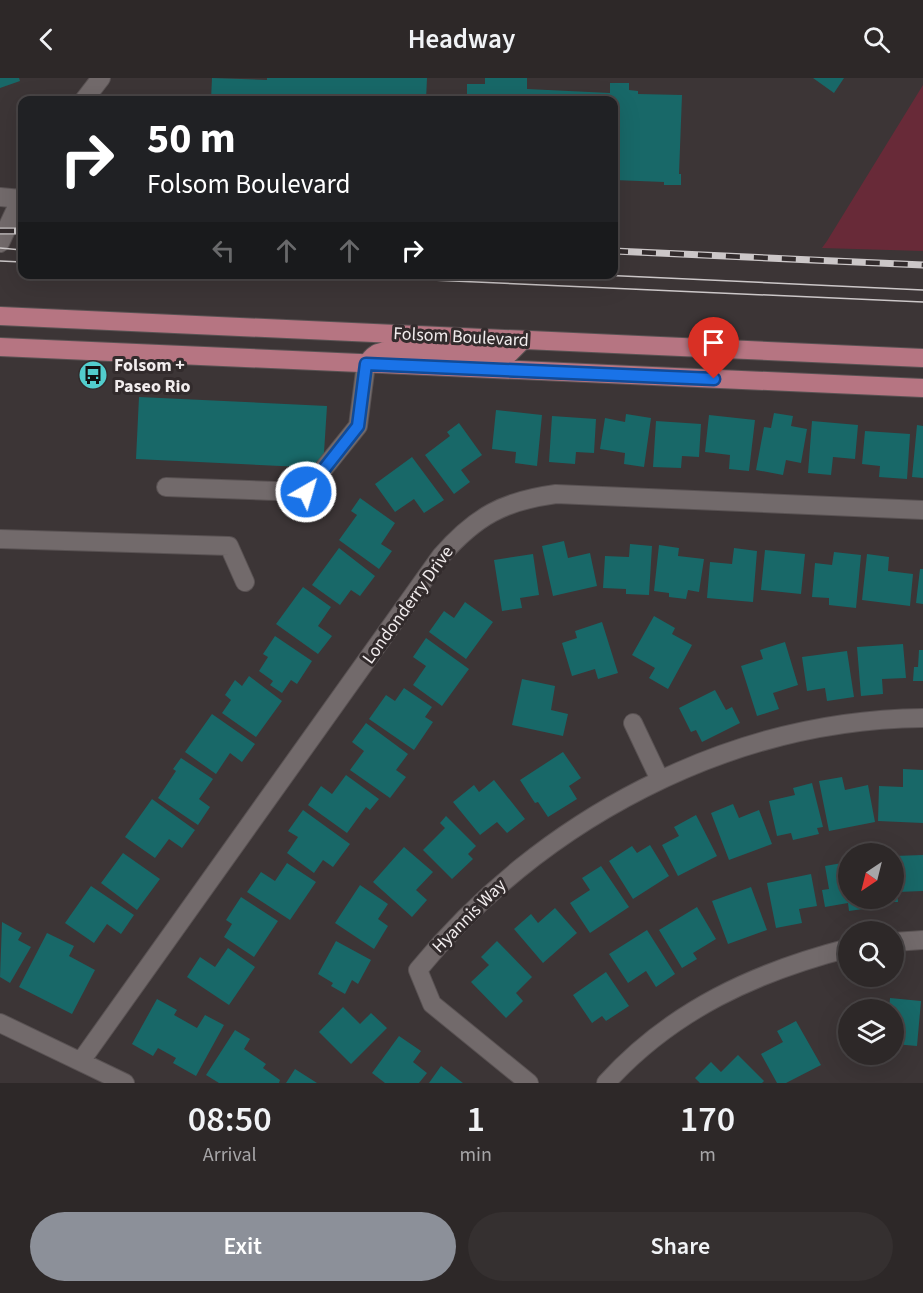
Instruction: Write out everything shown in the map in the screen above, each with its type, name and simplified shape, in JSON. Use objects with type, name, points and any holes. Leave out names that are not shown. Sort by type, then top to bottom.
[{"type":"main road","name":"Folsom Boulevard","points":[[0,316],[923,358]]},
{"type":"main road","points":[[366,364],[375,354],[385,350],[509,354],[523,340]]},
{"type":"main road","name":"Folsom Boulevard","points":[[0,347],[923,388]]},
{"type":"street","points":[[87,96],[101,78]]},
{"type":"street","points":[[0,197],[18,197]]},
{"type":"street","points":[[0,243],[18,205]]},
{"type":"street","points":[[166,487],[306,492],[358,426],[366,364]]},
{"type":"street","name":"Londonderry Drive","points":[[81,1061],[441,556],[459,535],[480,519],[530,497],[556,494],[923,510]]},
{"type":"street","points":[[0,539],[230,546],[245,582]]},
{"type":"street","name":"Hyannis Way","points":[[529,1083],[432,1004],[418,970],[497,886],[534,856],[585,820],[660,780],[723,755],[819,729],[865,722],[923,718]]},
{"type":"street","points":[[633,723],[660,780]]},
{"type":"street","points":[[904,941],[923,940]]},
{"type":"street","points":[[606,1083],[652,1040],[719,995],[760,975],[838,951]]},
{"type":"street","points":[[0,1023],[125,1083]]},
{"type":"shaded area","points":[[923,85],[923,251],[822,248],[827,241]]},
{"type":"building","points":[[0,78],[19,78],[20,81],[0,88]]},
{"type":"building","points":[[212,78],[267,80],[267,78],[427,78],[426,96],[211,96]]},
{"type":"building","points":[[485,78],[527,78],[527,89],[610,93],[610,83],[629,83],[629,90],[638,91],[638,94],[682,95],[679,174],[681,174],[681,185],[618,180],[618,96],[467,95],[467,84],[485,84]]},
{"type":"building","points":[[813,78],[844,78],[834,93]]},
{"type":"building","points":[[139,397],[327,406],[323,468],[136,459]]},
{"type":"building","points":[[496,410],[542,415],[537,466],[515,463],[516,452],[492,449]]},
{"type":"building","points":[[774,413],[793,416],[791,426],[807,429],[801,463],[786,460],[783,475],[756,470],[764,427],[771,428]]},
{"type":"building","points":[[626,414],[651,418],[644,467],[624,464],[625,453],[600,449],[605,418],[625,422]]},
{"type":"building","points":[[709,415],[755,420],[749,471],[729,469],[730,455],[705,452]]},
{"type":"building","points":[[552,416],[596,419],[594,453],[576,452],[575,464],[549,462]]},
{"type":"building","points":[[656,421],[701,424],[699,457],[682,456],[681,468],[653,467]]},
{"type":"building","points":[[812,421],[858,425],[855,459],[833,457],[831,475],[808,473]]},
{"type":"building","points":[[459,423],[482,455],[461,470],[470,482],[454,494],[425,455],[450,436],[447,432]]},
{"type":"building","points":[[917,425],[923,426],[923,478],[912,477]]},
{"type":"building","points":[[865,431],[910,434],[907,479],[879,477],[880,466],[862,464]]},
{"type":"building","points":[[412,457],[444,500],[424,513],[414,499],[395,512],[375,484]]},
{"type":"building","points":[[360,498],[395,523],[381,544],[392,551],[379,569],[339,540],[357,515],[351,511]]},
{"type":"building","points":[[564,541],[568,558],[590,553],[597,586],[553,596],[542,546]]},
{"type":"building","points":[[630,544],[652,546],[649,595],[626,594],[626,589],[603,588],[605,556],[629,557]]},
{"type":"building","points":[[659,545],[679,548],[678,556],[704,559],[699,592],[688,590],[686,599],[669,597],[669,593],[654,591]]},
{"type":"building","points":[[339,548],[375,576],[360,596],[351,590],[340,605],[312,585]]},
{"type":"building","points":[[734,548],[757,551],[753,602],[707,598],[710,562],[732,564]]},
{"type":"building","points":[[765,550],[805,554],[801,594],[761,590]]},
{"type":"building","points":[[834,552],[861,555],[856,608],[829,605],[829,598],[812,597],[815,563],[832,565]]},
{"type":"building","points":[[533,554],[539,595],[520,598],[522,608],[502,611],[494,560]]},
{"type":"building","points":[[867,554],[889,557],[888,571],[913,574],[910,606],[862,600]]},
{"type":"building","points":[[920,569],[923,569],[923,604],[916,603]]},
{"type":"building","points":[[303,587],[331,607],[318,626],[332,636],[318,654],[276,624]]},
{"type":"building","points":[[465,602],[493,622],[466,659],[429,632],[444,611],[454,618]]},
{"type":"building","points":[[654,616],[675,628],[672,634],[692,645],[668,689],[649,678],[655,668],[632,655]]},
{"type":"building","points":[[602,622],[618,673],[598,679],[595,669],[572,676],[562,643],[577,638],[575,631]]},
{"type":"building","points":[[275,636],[312,661],[297,684],[291,680],[282,693],[270,685],[273,681],[259,671],[268,657],[263,654]]},
{"type":"building","points":[[426,638],[469,669],[442,706],[413,685],[426,666],[413,657]]},
{"type":"building","points":[[785,642],[798,685],[773,693],[779,709],[757,716],[741,666],[763,659],[760,650]]},
{"type":"building","points":[[903,644],[906,678],[882,679],[883,694],[861,696],[857,647]]},
{"type":"building","points":[[919,650],[923,650],[923,681],[913,681],[914,667],[918,667]]},
{"type":"building","points":[[847,651],[854,697],[827,701],[825,688],[807,691],[802,657]]},
{"type":"building","points":[[249,676],[282,701],[256,737],[222,713],[231,700],[225,695],[235,680],[242,686]]},
{"type":"building","points":[[522,679],[555,686],[551,710],[568,714],[563,736],[512,725]]},
{"type":"building","points":[[404,688],[432,707],[425,717],[433,722],[414,750],[369,719],[386,695],[395,701]]},
{"type":"building","points":[[715,690],[726,710],[732,707],[740,723],[702,742],[696,730],[691,732],[679,708]]},
{"type":"building","points":[[212,714],[255,744],[242,762],[230,753],[216,774],[185,752]]},
{"type":"building","points":[[366,723],[408,754],[396,770],[406,777],[390,798],[350,770],[364,751],[352,742]]},
{"type":"building","points":[[563,752],[581,778],[569,786],[577,799],[548,817],[538,802],[535,803],[520,780]]},
{"type":"building","points":[[181,758],[213,779],[199,799],[210,807],[198,825],[158,798],[176,771],[173,769]]},
{"type":"building","points":[[903,769],[923,770],[923,823],[878,821],[879,786],[903,787]]},
{"type":"building","points":[[346,775],[379,799],[370,810],[366,807],[347,833],[308,805],[321,786],[332,794]]},
{"type":"building","points":[[842,777],[845,790],[868,785],[875,822],[829,831],[819,781]]},
{"type":"building","points":[[494,780],[525,819],[507,833],[497,822],[480,835],[453,802],[474,785],[479,792]]},
{"type":"building","points":[[812,783],[823,827],[817,828],[819,834],[793,840],[791,833],[777,836],[769,801],[795,795],[793,788]]},
{"type":"building","points":[[152,799],[195,830],[182,848],[169,839],[155,858],[125,837]]},
{"type":"building","points":[[733,804],[739,818],[759,810],[772,844],[729,860],[711,813]]},
{"type":"building","points":[[303,810],[350,844],[333,867],[323,860],[314,873],[287,853],[298,837],[288,831]]},
{"type":"building","points":[[696,815],[717,856],[678,876],[662,845],[679,836],[674,827]]},
{"type":"building","points":[[446,816],[476,846],[468,854],[473,859],[452,879],[423,850],[445,828],[440,823]]},
{"type":"building","points":[[650,845],[669,876],[633,899],[609,861],[632,846],[637,853]]},
{"type":"building","points":[[404,847],[433,872],[416,890],[427,900],[412,917],[373,882]]},
{"type":"building","points":[[123,853],[160,879],[137,910],[101,883]]},
{"type":"building","points":[[923,855],[923,891],[904,892],[904,856]]},
{"type":"building","points":[[287,863],[316,882],[290,920],[247,892],[261,872],[275,881]]},
{"type":"building","points":[[838,864],[838,905],[825,907],[822,890],[829,889],[825,866]]},
{"type":"building","points":[[601,866],[629,907],[590,933],[570,903],[590,890],[582,878]]},
{"type":"building","points":[[811,874],[817,906],[799,909],[802,923],[776,928],[767,883]]},
{"type":"building","points":[[360,885],[388,904],[378,919],[388,926],[374,949],[335,923]]},
{"type":"building","points":[[91,886],[134,915],[121,934],[107,924],[94,943],[65,923]]},
{"type":"building","points":[[751,887],[767,930],[728,944],[712,901]]},
{"type":"building","points":[[241,897],[278,921],[254,957],[224,937],[232,924],[226,920]]},
{"type":"building","points":[[697,907],[716,939],[693,953],[697,959],[682,968],[659,930]]},
{"type":"building","points":[[555,908],[577,933],[543,963],[514,929],[531,914],[538,923]]},
{"type":"building","points":[[2,922],[22,933],[18,940],[31,947],[10,983],[0,977]]},
{"type":"building","points":[[647,930],[675,974],[656,987],[646,971],[628,983],[609,954]]},
{"type":"building","points":[[47,933],[74,946],[69,956],[95,970],[72,1014],[19,987]]},
{"type":"building","points":[[336,941],[371,960],[358,984],[352,980],[345,994],[331,986],[333,983],[318,974]]},
{"type":"building","points":[[497,941],[532,977],[516,993],[523,1001],[506,1018],[471,982],[489,965],[481,957]]},
{"type":"building","points":[[228,948],[255,967],[229,1005],[187,977],[200,957],[215,967]]},
{"type":"building","points":[[606,972],[629,1006],[606,1021],[602,1016],[592,1023],[573,995]]},
{"type":"building","points":[[157,999],[177,1010],[174,1015],[197,1028],[205,1015],[224,1025],[196,1076],[173,1063],[176,1058],[158,1048],[153,1056],[132,1044]]},
{"type":"building","points":[[904,999],[921,1001],[917,1046],[904,1045]]},
{"type":"building","points":[[343,1007],[360,1024],[371,1013],[387,1028],[351,1064],[319,1032]]},
{"type":"building","points":[[796,1021],[821,1065],[786,1083],[777,1083],[761,1054],[783,1042],[777,1031]]},
{"type":"building","points":[[235,1030],[250,1039],[244,1049],[266,1064],[263,1068],[280,1080],[279,1083],[219,1083],[206,1075]]},
{"type":"building","points":[[399,1036],[421,1051],[413,1062],[427,1073],[419,1083],[385,1083],[372,1073]]},
{"type":"building","points":[[738,1055],[764,1081],[762,1083],[700,1083],[695,1078],[711,1062],[721,1072]]},
{"type":"building","points":[[441,1066],[463,1083],[429,1083]]},
{"type":"building","points":[[295,1069],[317,1083],[286,1083]]},
{"type":"tram line","points":[[0,248],[18,250]]},
{"type":"tram line","points":[[0,261],[18,262]]},
{"type":"tram line","points":[[618,276],[923,290]]},
{"type":"tram line","points":[[408,279],[923,302]]},
{"type":"railway","points":[[0,231],[18,231]]},
{"type":"railway","points":[[618,251],[923,265]]},
{"type":"place","name":"Folsom + Paseo Rio","points":[[93,375]]},
{"type":"route","points":[[306,492],[358,426],[366,364],[714,379]]}]
